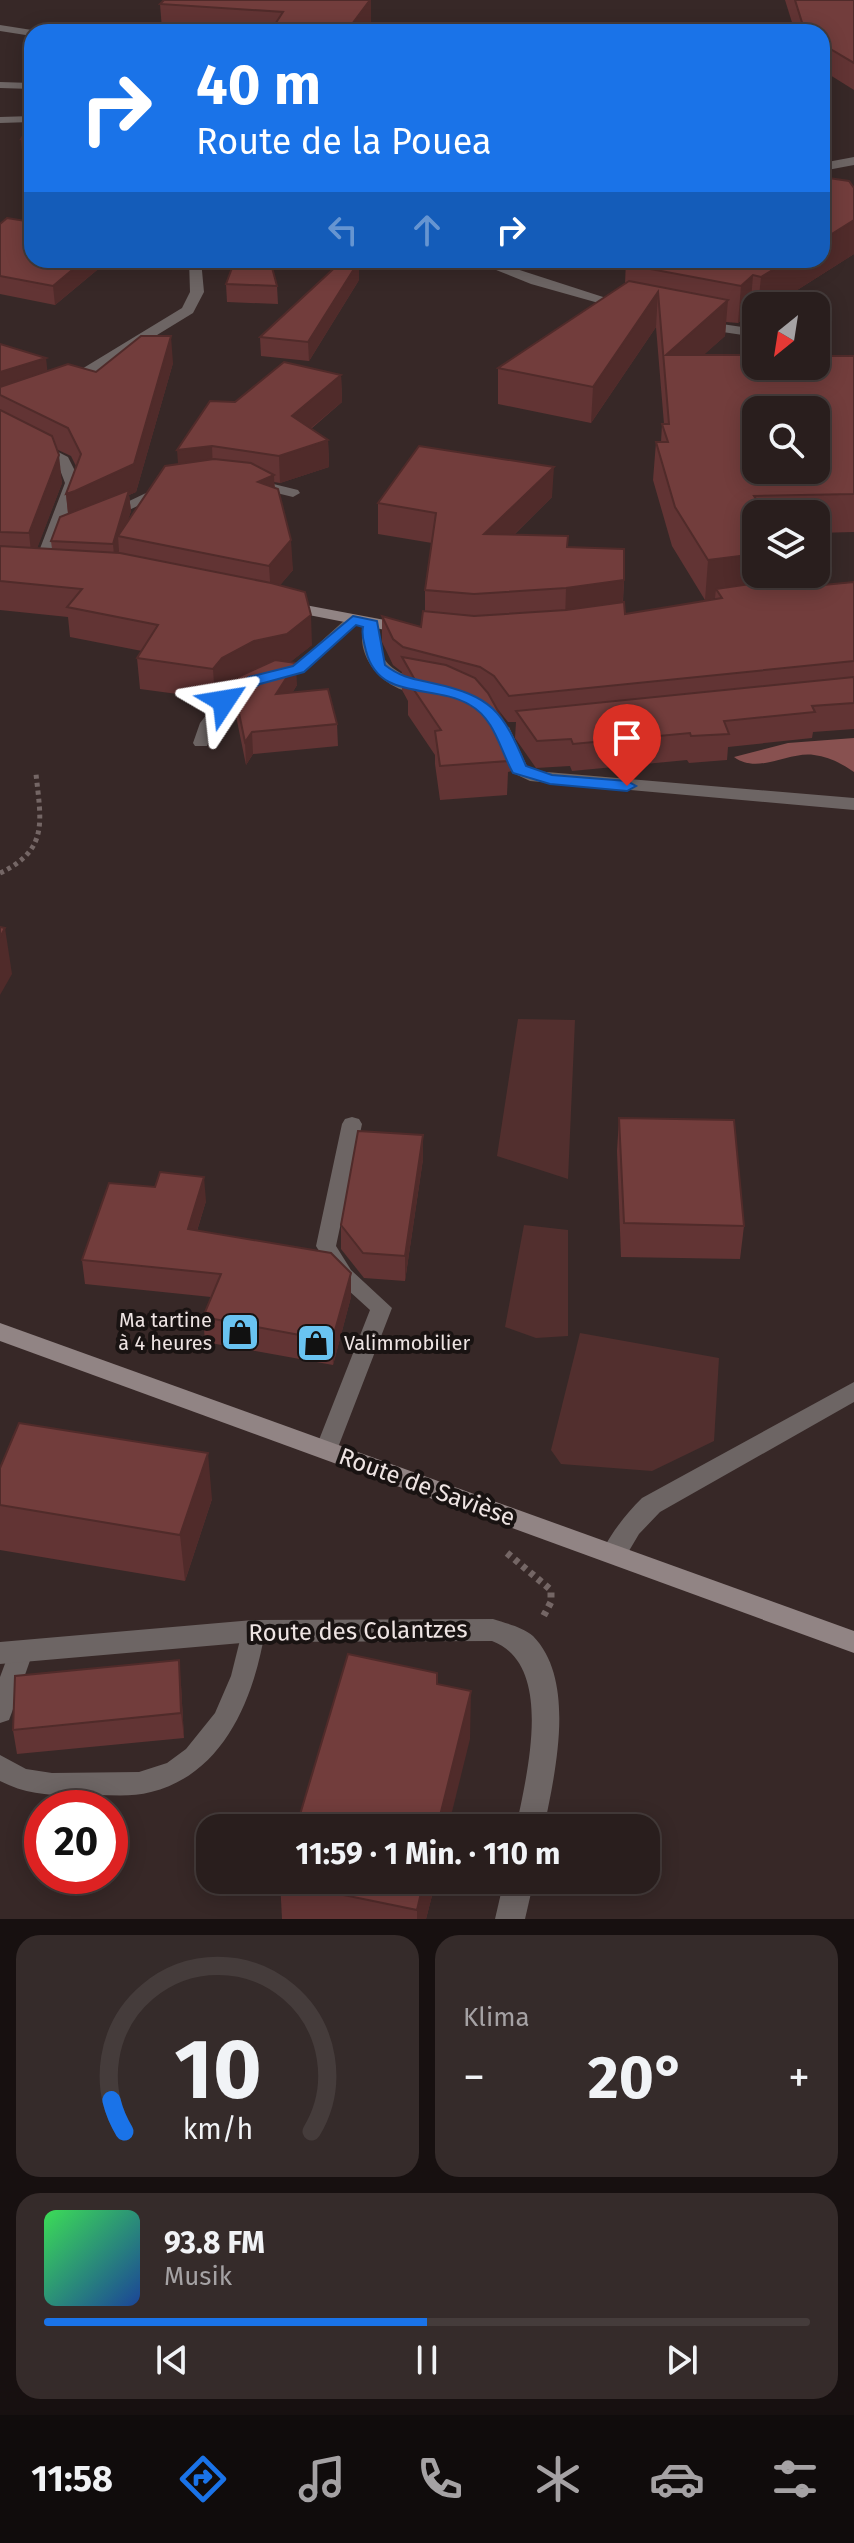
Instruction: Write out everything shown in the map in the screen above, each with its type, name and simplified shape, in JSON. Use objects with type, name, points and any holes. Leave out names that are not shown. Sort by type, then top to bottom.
[{"type":"street","points":[[0,28],[24,32]]},
{"type":"street","points":[[0,85],[24,86]]},
{"type":"street","points":[[3,121],[24,120]]},
{"type":"street","points":[[830,166],[854,161]]},
{"type":"street","points":[[57,390],[188,310],[197,289],[196,268]]},
{"type":"street","points":[[500,268],[557,288],[641,311]]},
{"type":"street","points":[[687,322],[742,331]]},
{"type":"street","points":[[0,426],[50,450],[66,465],[73,490],[55,533],[33,567],[61,568]]},
{"type":"street","points":[[268,602],[372,624],[425,631]]},
{"type":"street","points":[[372,624],[369,631],[378,667],[393,680],[446,691]]},
{"type":"street","points":[[490,713],[511,730],[519,769],[530,776],[854,804]]},
{"type":"street","name":"Route de Savièse","points":[[0,1332],[854,1642]]},
{"type":"street","points":[[614,1553],[630,1527],[651,1505],[854,1391]]},
{"type":"street","name":"Route des Colantzes","points":[[10,1652],[253,1631],[493,1630],[522,1643]]},
{"type":"street","points":[[522,1643],[543,1678],[545,1734],[532,1814]]},
{"type":"street","points":[[510,1919],[516,1894]]},
{"type":"lane","points":[[97,520],[138,498],[185,481]]},
{"type":"lane","points":[[239,481],[293,493]]},
{"type":"lane","points":[[55,533],[75,529]]},
{"type":"lane","points":[[201,743],[208,723],[231,694],[262,677],[299,669],[353,620]]},
{"type":"lane","points":[[326,1450],[381,1308],[344,1275],[326,1246],[352,1124]]},
{"type":"lane","points":[[0,1766],[9,1774],[42,1785],[153,1781],[193,1763],[223,1722],[248,1671],[253,1631]]},
{"type":"lane","points":[[0,1712],[10,1652]]},
{"type":"path","points":[[0,873],[16,867],[37,845],[41,830],[36,774]]},
{"type":"path","points":[[504,1550],[551,1590],[551,1602],[544,1616],[522,1643]]},
{"type":"shaded area","points":[[854,738],[854,772],[835,761],[814,755],[753,764],[734,757],[788,743]]},
{"type":"shaded area","points":[[518,1019],[575,1020],[568,1179],[497,1156]]},
{"type":"shaded area","points":[[524,1225],[568,1230],[568,1336],[536,1338],[505,1327]]},
{"type":"shaded area","points":[[580,1333],[719,1358],[714,1441],[652,1471],[561,1464],[551,1450]]},
{"type":"building","points":[[164,0],[370,0],[352,24],[275,24],[283,12],[160,4]]},
{"type":"building","points":[[795,0],[854,0],[854,63],[830,49],[830,24],[802,24]]},
{"type":"building","points":[[830,178],[849,181],[854,188],[854,220],[830,235]]},
{"type":"building","points":[[7,218],[24,221],[24,268],[74,268],[53,286],[0,276],[0,224]]},
{"type":"building","points":[[232,268],[272,268],[277,286],[226,284]]},
{"type":"building","points":[[334,268],[355,268],[308,342],[260,337]]},
{"type":"building","points":[[645,268],[776,268],[761,277],[753,275],[741,286]]},
{"type":"building","points":[[629,281],[728,300],[666,355],[742,355],[742,380],[830,380],[830,356],[854,356],[854,494],[754,496],[757,500],[742,500],[742,556],[708,560],[675,507],[656,442],[668,442],[662,424],[669,424],[658,292],[593,387],[498,368]]},
{"type":"building","points":[[141,336],[171,336],[134,464],[66,494],[81,454],[68,428],[0,395],[0,387],[68,364],[96,372]]},
{"type":"building","points":[[0,344],[46,358],[0,372]]},
{"type":"building","points":[[284,362],[341,375],[292,416],[328,440],[279,456],[212,446],[177,450],[210,401],[235,402]]},
{"type":"building","points":[[0,410],[52,436],[59,455],[29,533],[0,532]]},
{"type":"building","points":[[419,446],[554,467],[484,534],[568,536],[567,547],[624,549],[624,580],[566,588],[474,594],[425,590],[436,513],[378,503]]},
{"type":"building","points":[[214,459],[251,463],[274,475],[258,482],[278,489],[291,540],[269,566],[118,536],[165,466]]},
{"type":"building","points":[[129,490],[113,544],[51,541],[60,517]]},
{"type":"building","points":[[0,546],[120,553],[271,583],[305,592],[311,615],[287,634],[254,641],[222,658],[213,669],[137,658],[158,625],[67,607],[82,589],[0,581]]},
{"type":"building","points":[[854,582],[854,661],[509,696],[494,676],[480,667],[403,647],[393,639],[382,616],[421,627],[423,611],[474,616],[566,610],[624,602],[625,614],[722,598],[716,589],[742,585],[742,588],[830,588],[830,584]]},
{"type":"building","points":[[402,657],[446,665],[475,678],[488,693],[513,738],[502,739],[508,761],[440,766],[435,731],[441,730],[408,681],[415,680]]},
{"type":"building","points":[[275,660],[296,663],[276,694],[328,689],[337,724],[252,732],[245,742],[233,684],[238,677]]},
{"type":"building","points":[[854,677],[854,703],[812,706],[815,712],[724,721],[729,734],[691,736],[690,733],[573,744],[571,739],[537,741],[516,711]]},
{"type":"building","points":[[619,1118],[734,1120],[744,1226],[624,1223]]},
{"type":"building","points":[[358,1131],[423,1135],[405,1256],[363,1253],[341,1225]]},
{"type":"building","points":[[160,1172],[204,1177],[188,1229],[331,1253],[351,1273],[332,1341],[203,1317],[221,1274],[82,1260],[109,1183],[155,1187]]},
{"type":"building","points":[[19,1423],[208,1453],[180,1535],[0,1505],[0,1468]]},
{"type":"building","points":[[348,1654],[437,1673],[437,1684],[471,1691],[440,1814],[300,1814]]},
{"type":"building","points":[[179,1660],[181,1713],[13,1730],[15,1676]]},
{"type":"building","points":[[339,1894],[421,1894],[417,1910]]},
{"type":"place","name":"Ma tartine à 4 heures","points":[[240,1332]]},
{"type":"place","name":"Valimmobilier","points":[[316,1343]]},
{"type":"route","points":[[224,701],[239,688],[262,677],[299,669],[353,620],[372,624],[369,631],[373,658],[378,667],[393,680],[458,694],[478,702],[503,731],[519,769],[530,776],[627,786]]}]
